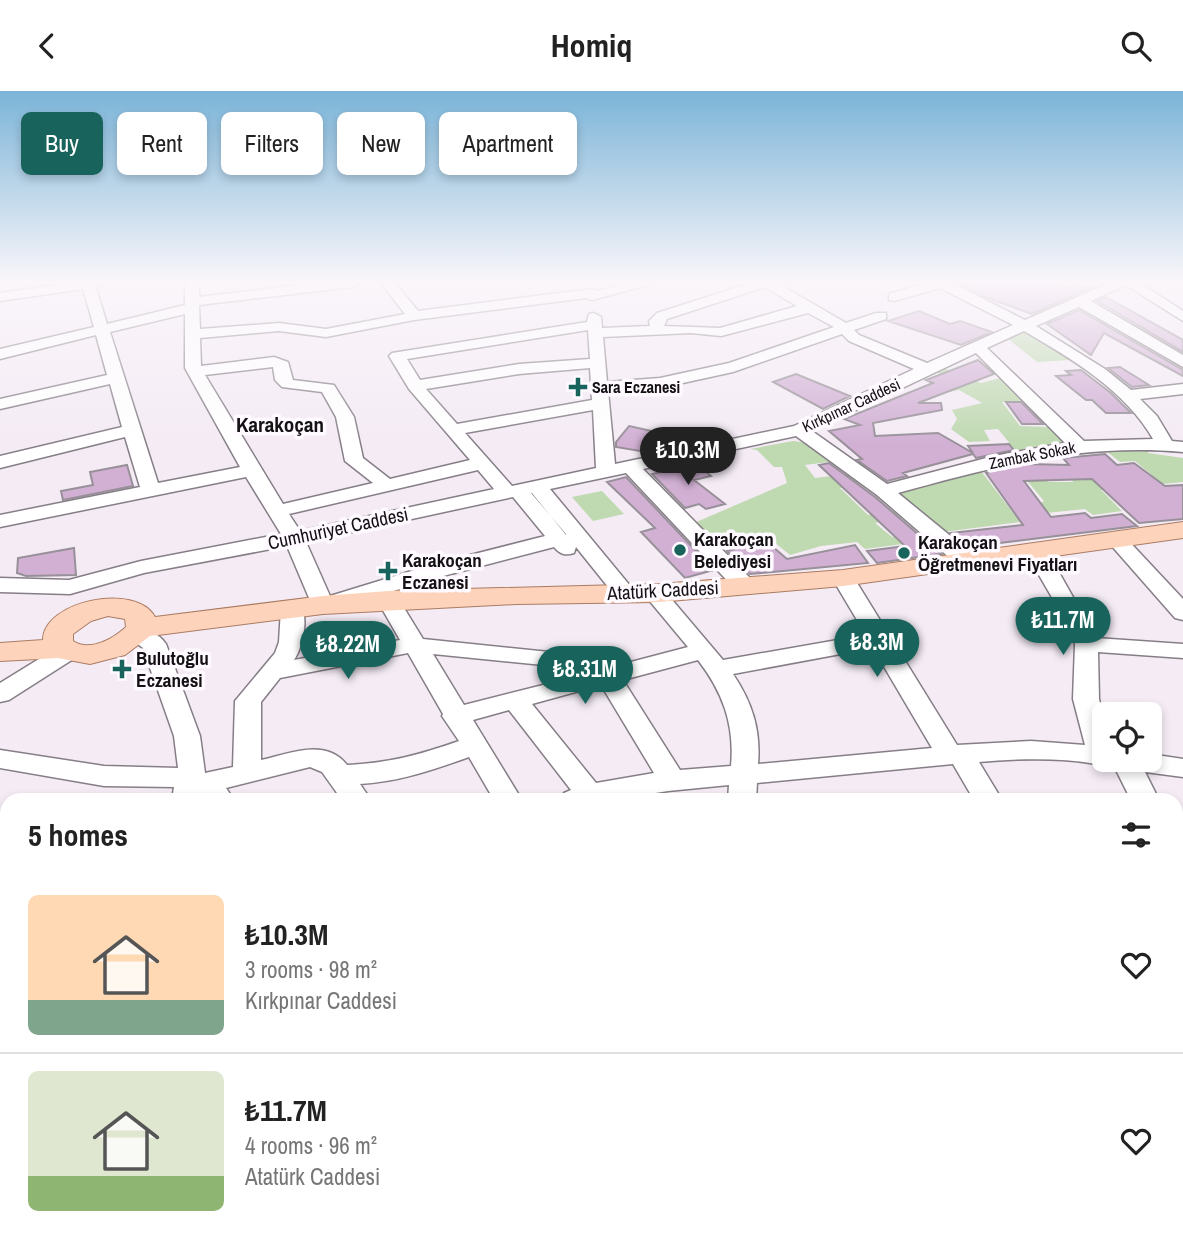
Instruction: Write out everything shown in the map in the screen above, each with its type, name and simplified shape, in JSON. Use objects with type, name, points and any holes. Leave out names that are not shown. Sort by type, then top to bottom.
[{"type":"main road","name":"Atatürk Caddesi","points":[[139,631],[323,605],[388,600],[654,593],[843,577],[1183,530]]},
{"type":"main road","points":[[0,638],[63,644],[87,654],[109,650],[139,631],[140,616],[128,608],[108,607],[78,599],[68,621],[63,644]]},
{"type":"main road","points":[[0,653],[63,644]]},
{"type":"street","points":[[0,354],[67,337]]},
{"type":"street","points":[[104,337],[151,490]]},
{"type":"street","points":[[191,337],[195,372],[251,470],[294,538],[323,605],[401,580],[559,539]]},
{"type":"street","points":[[538,337],[397,356],[415,386],[482,463],[521,489],[614,593]]},
{"type":"street","points":[[595,337],[606,470]]},
{"type":"street","points":[[453,430],[733,367],[825,337]]},
{"type":"street","points":[[851,337],[928,369]]},
{"type":"street","name":"Kırkpınar Caddesi","points":[[606,470],[799,430],[1001,337]]},
{"type":"street","points":[[1044,337],[1128,395],[1174,445]]},
{"type":"street","points":[[1140,337],[1183,362]]},
{"type":"street","points":[[978,347],[1079,446]]},
{"type":"street","points":[[195,372],[274,362],[282,365],[283,380],[288,384],[328,388],[345,418],[354,461],[377,476],[386,486]]},
{"type":"street","points":[[415,386],[519,369],[597,363]]},
{"type":"street","points":[[0,404],[116,378]]},
{"type":"street","points":[[1128,395],[1183,389]]},
{"type":"street","points":[[0,462],[131,430]]},
{"type":"street","points":[[799,430],[884,491],[967,561]]},
{"type":"street","name":"Zambak Sokak","points":[[884,491],[994,462],[1079,446],[1141,442],[1174,445]]},
{"type":"street","points":[[277,511],[482,463]]},
{"type":"street","points":[[629,465],[744,585]]},
{"type":"street","points":[[0,521],[251,470]]},
{"type":"street","name":"Cumhuriyet Caddesi","points":[[2,582],[78,599],[141,567],[294,538],[606,470]]},
{"type":"street","points":[[521,489],[559,539],[614,593]]},
{"type":"street","points":[[1117,540],[1183,613]]},
{"type":"street","points":[[1036,551],[1080,625],[1087,643],[1084,669],[1086,699],[1092,713]]},
{"type":"street","points":[[843,577],[880,640],[983,793]]},
{"type":"street","points":[[654,593],[710,660],[743,717],[746,739],[742,787]]},
{"type":"street","points":[[388,600],[455,716],[504,793]]},
{"type":"street","points":[[247,772],[248,701],[256,687],[281,664],[291,642],[292,609]]},
{"type":"street","points":[[139,631],[154,644],[187,736],[200,790]]},
{"type":"street","points":[[455,716],[608,676],[710,660],[880,640]]},
{"type":"street","points":[[1087,643],[1183,652]]},
{"type":"street","points":[[0,694],[63,644]]},
{"type":"street","points":[[273,672],[414,645],[550,658],[555,663],[560,688]]},
{"type":"street","points":[[608,676],[672,780]]},
{"type":"street","points":[[515,700],[579,793]]},
{"type":"street","points":[[339,775],[384,773],[422,764],[474,745]]},
{"type":"street","points":[[603,793],[672,780],[742,787],[956,756],[1042,752],[1092,757]]},
{"type":"street","points":[[0,759],[200,790],[247,772],[312,757],[328,762],[352,793]]},
{"type":"street","points":[[1162,765],[1183,768]]},
{"type":"street","points":[[1122,772],[1139,793]]},
{"type":"green space","points":[[1037,337],[1070,360],[1037,362],[1008,339]]},
{"type":"green space","points":[[944,368],[981,383],[1004,377],[1028,401],[1002,402],[1020,426],[1050,427],[1063,442],[1016,451],[998,429],[984,430],[990,441],[969,442],[951,429],[957,419],[952,410],[982,403],[959,390],[949,392],[944,387],[955,382],[936,372]]},
{"type":"green space","points":[[793,441],[808,443],[836,461],[805,465],[815,478],[850,474],[861,483],[840,488],[868,515],[892,510],[901,518],[875,523],[892,537],[923,531],[933,540],[865,549],[857,542],[821,546],[790,555],[769,538],[716,551],[694,523],[787,483],[782,467],[774,467],[757,450],[750,449]]},
{"type":"green space","points":[[1146,446],[1148,453],[1183,458],[1183,482],[1101,490],[1122,511],[1093,515],[1085,509],[1046,513],[1039,504],[1044,501],[1019,471],[1006,469],[1002,464],[1028,460],[1048,482],[1073,482],[1071,477],[1129,478],[1152,475],[1135,461],[1120,462],[1101,447]]},
{"type":"green space","points":[[981,471],[1020,522],[943,532],[898,494]]},
{"type":"green space","points":[[602,491],[624,514],[593,521],[572,497]]},
{"type":"building","points":[[936,337],[981,337],[961,345]]},
{"type":"building","points":[[1065,337],[1102,337],[1091,355]]},
{"type":"building","points":[[1111,337],[1125,337],[1183,370],[1183,376]]},
{"type":"building","points":[[1157,337],[1177,337],[1183,340],[1183,352]]},
{"type":"building","points":[[978,360],[994,374],[918,403],[941,403],[942,410],[873,423],[875,436],[938,433],[973,453],[968,446],[1009,444],[1014,450],[976,458],[973,454],[903,473],[907,476],[887,481],[857,460],[862,459],[829,431],[860,425],[844,419],[933,383],[926,380]]},
{"type":"building","points":[[1120,367],[1149,385],[1132,387],[1108,368]]},
{"type":"building","points":[[1081,370],[1111,393],[1131,413],[1106,413],[1092,400],[1086,400],[1056,376],[1071,375],[1066,371]]},
{"type":"building","points":[[796,374],[850,396],[823,409],[773,382]]},
{"type":"building","points":[[1006,402],[1021,402],[1043,424],[1022,424]]},
{"type":"building","points":[[629,426],[678,437],[668,450],[652,453],[616,447],[616,442]]},
{"type":"building","points":[[1105,454],[1117,465],[1134,463],[1165,486],[1183,485],[1183,519],[1139,523],[1092,479],[1024,481],[1051,517],[1085,513],[1091,518],[1122,514],[1137,526],[968,547],[951,533],[1023,525],[986,473],[1026,464],[1069,465],[1063,458]]},
{"type":"building","points":[[829,463],[875,497],[941,554],[877,563],[867,551],[905,546],[819,465]]},
{"type":"building","points":[[696,464],[711,476],[694,480],[725,504],[706,509],[699,504],[685,508],[652,474]]},
{"type":"building","points":[[127,465],[133,486],[63,500],[61,491],[93,485],[90,472]]},
{"type":"building","name":"Karakoçan Belediyesi","points":[[626,477],[714,570],[685,578],[641,532],[655,528],[607,482]]},
{"type":"building","points":[[766,541],[787,559],[855,545],[868,563],[750,574],[727,551]]},
{"type":"building","points":[[74,548],[76,575],[26,576],[17,573],[18,558]]},
{"type":"place","name":"Sara Eczanesi","points":[[578,387]]},
{"type":"place","name":"Karakoçan Belediyesi","points":[[680,550]]},
{"type":"place","name":"Karakoçan Öğretmenevi Fiyatları","points":[[904,553]]},
{"type":"place","name":"Karakoçan Eczanesi","points":[[388,571]]},
{"type":"place","name":"Bulutoğlu Eczanesi","points":[[122,669]]},
{"type":"district","name":"Karakoçan","points":[[280,424]]}]
